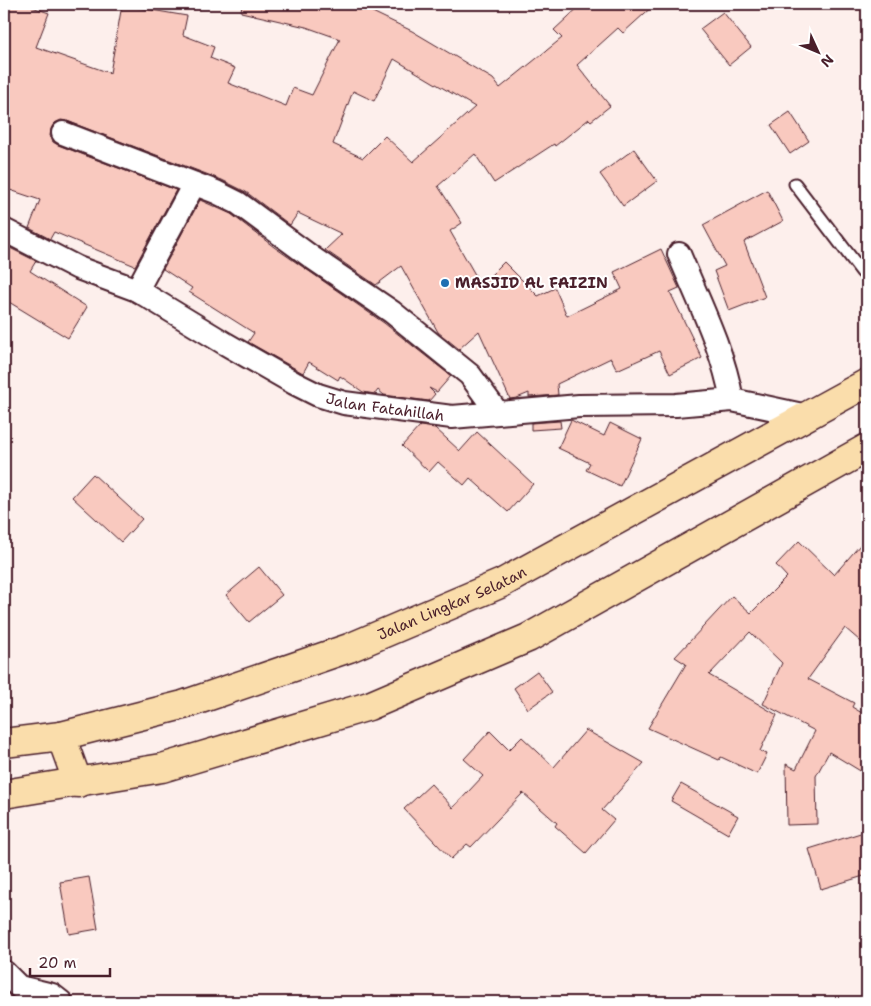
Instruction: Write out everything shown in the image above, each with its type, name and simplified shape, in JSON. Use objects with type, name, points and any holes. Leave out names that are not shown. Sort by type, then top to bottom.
[{"type":"highway","name":"Jalan Lingkar Selatan","points":[[4,743],[61,736],[183,705],[349,648],[502,584],[867,383]]},
{"type":"highway","points":[[4,794],[162,768],[378,702],[528,638],[867,448]]},
{"type":"highway","points":[[61,736],[78,783]]},
{"type":"street","points":[[63,133],[216,192],[238,203],[335,274],[392,312],[470,375],[497,412]]},
{"type":"street","points":[[138,290],[194,184]]},
{"type":"street","name":"Jalan Fatahillah","points":[[4,230],[78,268],[138,290],[257,362],[318,395],[344,403],[445,416],[579,406],[676,405],[732,400],[807,416]]},
{"type":"street","points":[[680,254],[720,355],[728,378],[732,400]]},
{"type":"street","points":[[15,987],[52,994],[61,1002]]},
{"type":"lane","points":[[795,184],[862,272],[867,275]]},
{"type":"building","points":[[10,4],[24,4],[49,13],[36,47],[110,73],[122,5],[187,16],[183,35],[214,47],[210,58],[235,68],[228,83],[286,106],[293,88],[312,95],[340,39],[306,27],[241,12],[242,4],[356,4],[412,31],[493,79],[500,88],[562,38],[554,30],[582,4],[655,4],[623,33],[618,28],[577,65],[610,106],[591,121],[589,119],[555,146],[554,144],[494,183],[475,154],[438,186],[462,223],[450,231],[481,285],[504,262],[538,296],[555,288],[567,316],[622,289],[614,272],[661,249],[679,288],[670,292],[702,358],[670,374],[659,351],[617,370],[611,358],[557,384],[558,395],[529,397],[529,393],[510,399],[479,331],[459,349],[438,332],[401,266],[376,285],[325,250],[342,234],[298,213],[290,225],[246,192],[222,180],[61,120],[55,123],[51,129],[50,136],[53,142],[176,190],[135,266],[54,232],[50,239],[29,228],[40,200],[4,188],[4,20]],"holes":[[[394,59],[475,107],[413,162],[385,136],[363,158],[333,144],[353,91],[374,101]]]},
{"type":"building","points":[[723,12],[751,47],[729,65],[700,29]]},
{"type":"building","points":[[790,112],[809,141],[790,154],[771,125]]},
{"type":"building","points":[[634,149],[657,181],[623,206],[600,174]]},
{"type":"building","points":[[767,190],[783,221],[744,242],[765,297],[729,311],[714,271],[725,266],[703,225]]},
{"type":"building","points":[[200,200],[231,214],[274,247],[384,323],[451,376],[437,392],[429,388],[435,394],[429,401],[384,395],[378,390],[375,394],[363,392],[340,376],[338,380],[309,362],[303,373],[248,342],[254,333],[189,292],[192,288],[163,269]]},
{"type":"building","points":[[4,245],[36,261],[30,271],[87,307],[68,338],[4,299]]},
{"type":"building","points":[[571,420],[604,436],[610,423],[642,439],[620,486],[586,470],[590,463],[558,448]]},
{"type":"building","points":[[560,421],[561,428],[531,430],[531,423]]},
{"type":"building","points":[[420,426],[435,428],[460,451],[477,432],[533,484],[508,512],[470,478],[464,485],[438,462],[429,472],[402,446]]},
{"type":"building","points":[[93,474],[142,519],[121,542],[72,497]]},
{"type":"building","points":[[867,537],[867,647],[845,628],[808,679],[854,703],[852,707],[867,716],[867,775],[829,752],[816,776],[817,824],[787,825],[786,764],[796,769],[815,731],[763,704],[782,663],[750,632],[709,675],[777,715],[760,751],[767,754],[757,774],[721,757],[719,760],[648,728],[686,664],[675,657],[732,596],[751,613],[787,577],[776,565],[799,541],[834,575]]},
{"type":"building","points":[[259,567],[282,595],[249,622],[226,595]]},
{"type":"building","points":[[537,671],[552,692],[528,709],[514,688]]},
{"type":"building","points":[[586,730],[644,763],[602,810],[614,820],[586,853],[555,826],[557,823],[523,793],[471,847],[467,844],[451,859],[404,809],[431,784],[453,808],[483,776],[464,759],[490,731],[509,750],[522,737],[554,767]]},
{"type":"building","points":[[681,784],[738,816],[728,834],[671,801]]},
{"type":"building","points":[[867,831],[867,875],[821,889],[809,849]]},
{"type":"building","points":[[89,877],[98,929],[69,934],[60,882]]},
{"type":"place","name":"MASJID AL FAIZIN","points":[[445,283]]}]
